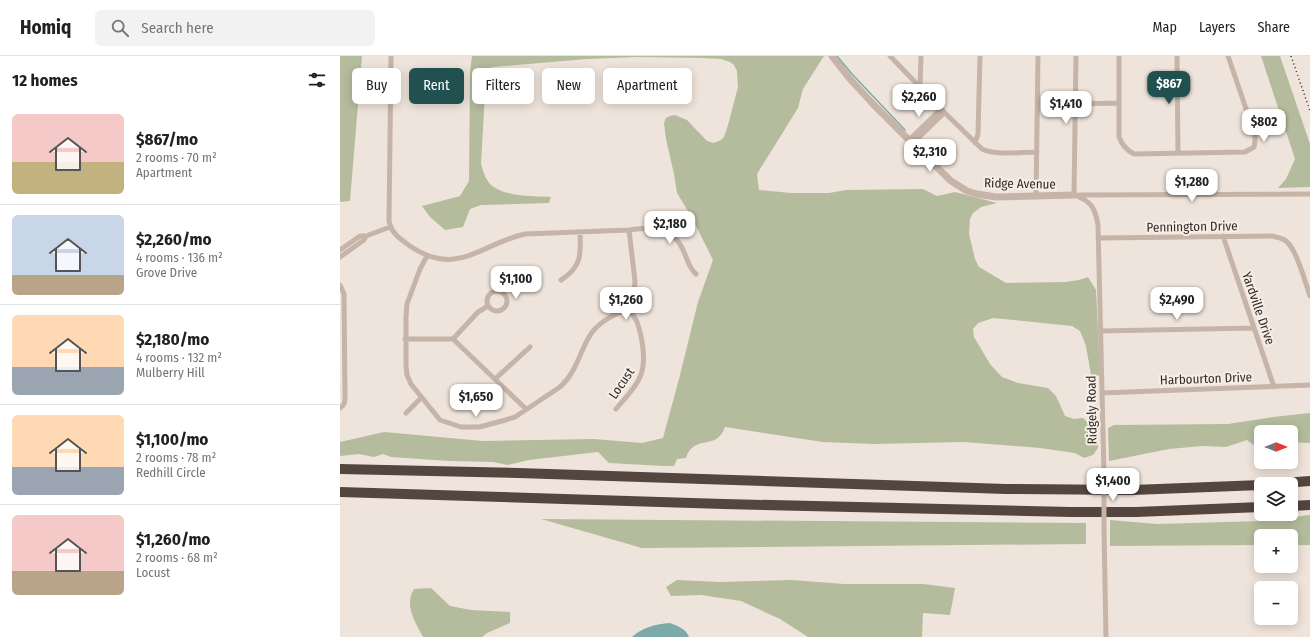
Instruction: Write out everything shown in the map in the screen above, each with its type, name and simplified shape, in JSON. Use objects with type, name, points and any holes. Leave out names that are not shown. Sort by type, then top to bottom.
[{"type":"highway","points":[[340,469],[518,473],[1006,489],[1133,490],[1254,485]]},
{"type":"highway","points":[[1298,482],[1310,481]]},
{"type":"highway","points":[[340,492],[1072,512],[1136,512],[1254,508]]},
{"type":"highway","points":[[1298,505],[1310,504]]},
{"type":"street","points":[[391,56],[389,215],[390,227],[401,240],[427,256],[445,260],[468,257],[500,242],[518,236],[544,233],[629,230],[646,227],[660,228],[668,232],[679,243],[691,270],[696,274]]},
{"type":"street","name":"Ridge Avenue","points":[[832,56],[850,79],[873,104],[951,181],[967,191],[987,197],[1007,198],[1074,195]]},
{"type":"street","points":[[890,56],[975,143],[988,152],[1037,152]]},
{"type":"street","points":[[920,87],[921,56]]},
{"type":"street","points":[[975,143],[978,134],[980,56]]},
{"type":"street","points":[[1036,197],[1038,56]]},
{"type":"street","points":[[1076,56],[1074,195],[1310,194]]},
{"type":"street","points":[[1118,56],[1119,137],[1123,150],[1134,154],[1245,152],[1256,148],[1255,135],[1228,56]]},
{"type":"street","points":[[1177,56],[1178,153]]},
{"type":"street","points":[[1075,104],[1119,104]]},
{"type":"street","points":[[911,141],[943,111]]},
{"type":"street","name":"Ridgely Road","points":[[1074,195],[1087,201],[1096,214],[1098,238],[1104,474],[1106,637]]},
{"type":"street","points":[[340,254],[364,240],[366,236],[390,227]]},
{"type":"street","points":[[427,256],[420,269],[407,304],[407,375],[411,384],[440,420],[461,427],[479,427],[515,417],[567,382],[590,336],[601,323],[613,315],[629,308],[634,292],[635,281],[629,230]]},
{"type":"street","points":[[561,280],[568,276],[579,262],[581,254],[580,232]]},
{"type":"street","name":"Yardville Drive","points":[[1223,236],[1274,387]]},
{"type":"street","name":"Pennington Drive","points":[[1098,238],[1272,236],[1285,240],[1291,245],[1310,296]]},
{"type":"street","points":[[340,285],[344,294],[342,324],[345,402],[340,408]]},
{"type":"street","points":[[494,291],[500,291],[505,294],[508,301],[504,309],[494,311],[488,306],[487,301],[491,293],[494,291]]},
{"type":"street","points":[[453,339],[478,312],[488,306]]},
{"type":"street","name":"Locust","points":[[616,409],[638,381],[644,367],[642,344],[637,322],[629,308]]},
{"type":"street","points":[[1101,331],[1254,328]]},
{"type":"street","points":[[406,339],[453,339],[526,409]]},
{"type":"street","points":[[495,379],[530,347]]},
{"type":"street","name":"Harbourton Drive","points":[[1102,393],[1310,385]]},
{"type":"street","points":[[406,413],[422,398]]},
{"type":"green space","points":[[340,56],[362,56],[361,68],[352,68],[352,104],[358,104],[350,201],[340,202]]},
{"type":"green space","points":[[472,56],[824,56],[803,89],[798,108],[757,174],[759,190],[791,193],[829,193],[846,190],[923,189],[937,196],[955,192],[997,203],[981,207],[973,213],[970,219],[969,234],[975,259],[979,267],[1006,283],[1066,282],[1088,277],[1096,290],[1100,373],[1098,376],[1093,377],[1091,375],[1086,346],[1080,331],[1072,326],[993,318],[978,323],[973,329],[974,337],[990,364],[1002,377],[1018,383],[1048,388],[1056,396],[1065,416],[1074,419],[1083,418],[1097,431],[1098,448],[1093,455],[1084,458],[1075,453],[1040,448],[964,442],[873,444],[823,442],[725,427],[716,439],[694,446],[686,458],[677,459],[674,466],[609,463],[598,452],[529,460],[508,465],[493,462],[391,457],[383,454],[374,457],[359,454],[340,456],[340,442],[384,432],[483,441],[594,439],[642,443],[663,438],[698,302],[713,260],[691,216],[677,193],[664,123],[666,118],[675,115],[687,120],[707,141],[714,143],[721,140],[724,137],[728,125],[738,87],[737,71],[734,65],[721,59],[637,57],[587,59],[491,68],[472,68],[472,104],[484,104],[481,164],[485,177],[490,184],[496,188],[511,194],[551,197],[549,203],[481,205],[470,209],[463,227],[445,230],[430,217],[422,206],[460,196],[469,181],[470,72]]},
{"type":"green space","points":[[1261,56],[1280,56],[1310,144],[1310,187],[1278,188],[1286,179],[1295,159]]},
{"type":"green space","points":[[1310,413],[1310,443],[1298,442],[1298,425],[1254,425],[1254,445],[1247,440],[1226,447],[1202,446],[1169,449],[1109,461],[1108,428],[1114,425],[1228,424]]},
{"type":"green space","points":[[1310,515],[1310,545],[1298,545],[1298,529],[1254,529],[1254,545],[1110,546],[1110,520],[1157,524],[1298,521],[1298,516]]},
{"type":"green space","points":[[541,519],[1086,523],[1086,544],[642,548]]},
{"type":"green space","points":[[677,580],[720,582],[792,580],[844,584],[923,584],[955,588],[950,615],[923,613],[922,637],[808,637],[780,619],[741,601],[701,595],[671,596],[666,587]]},
{"type":"green space","points":[[431,588],[450,606],[471,610],[510,612],[510,623],[487,633],[482,637],[423,637],[412,613],[410,601],[414,589]]},
{"type":"water","points":[[670,623],[684,630],[689,637],[632,637],[650,627]]},
{"type":"waterway","points":[[837,56],[905,130]]},
{"type":"railway","points":[[1291,56],[1310,111]]}]
